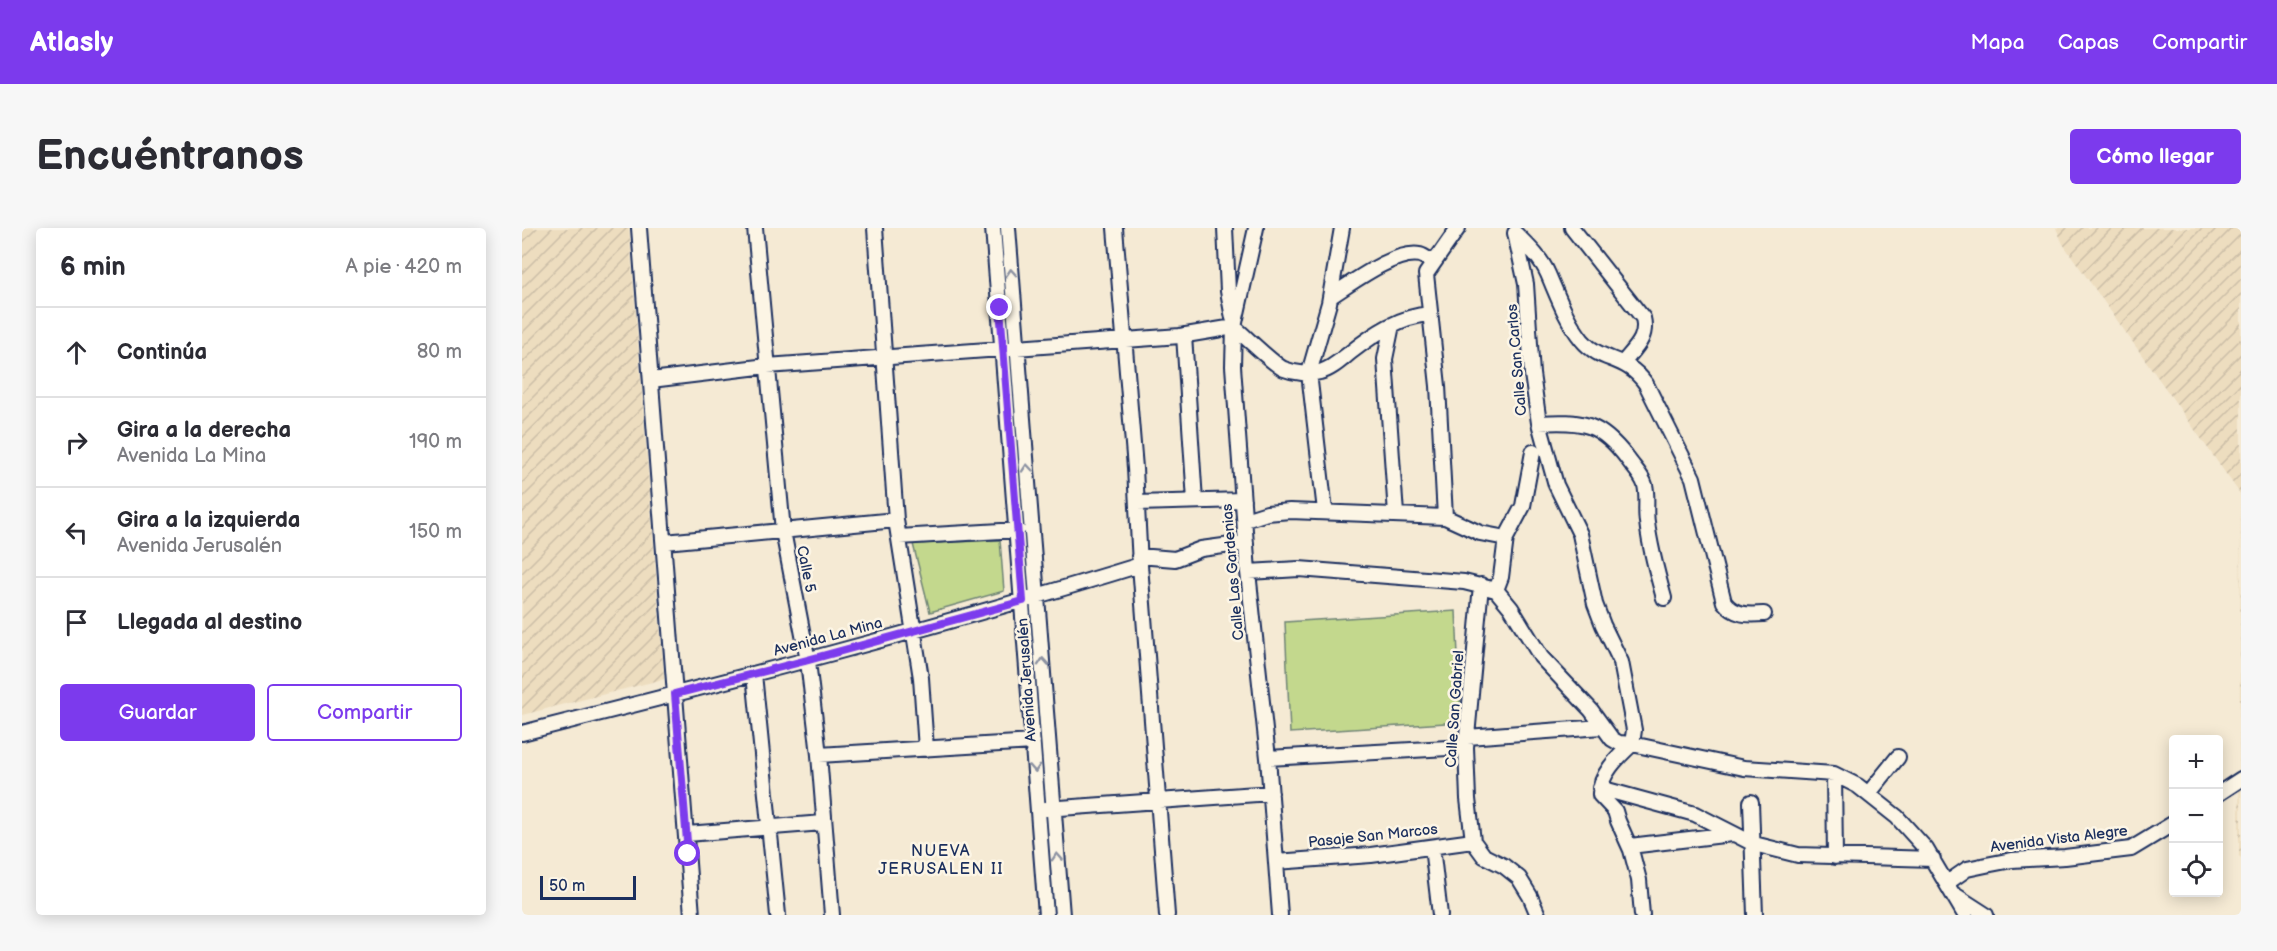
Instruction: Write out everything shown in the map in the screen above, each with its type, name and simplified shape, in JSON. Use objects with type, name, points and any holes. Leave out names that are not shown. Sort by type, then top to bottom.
[{"type":"street","points":[[639,228],[692,915]]},
{"type":"street","name":"Calle 5","points":[[755,228],[783,531],[808,660],[819,755],[832,915]]},
{"type":"street","points":[[875,228],[896,520],[914,631],[926,748]]},
{"type":"street","name":"Avenida Jerusalén","points":[[993,228],[1010,347],[1038,597],[1062,915]]},
{"type":"street","name":"Avenida Jerusalén","points":[[1008,228],[1010,347],[1018,530],[1046,915]]},
{"type":"street","points":[[1115,228],[1167,915]]},
{"type":"street","points":[[1225,228],[1228,291],[1234,327],[1282,369],[1309,373],[1322,372],[1392,325],[1408,318],[1430,314]]},
{"type":"street","name":"Calle Las Gardenias","points":[[1256,228],[1232,345],[1248,572],[1268,758],[1280,915]]},
{"type":"street","points":[[1325,511],[1309,373],[1331,296],[1342,228]]},
{"type":"street","points":[[1445,517],[1438,386],[1426,274],[1432,262],[1458,228]]},
{"type":"street","points":[[1572,228],[1643,318],[1646,329],[1644,336],[1623,363]]},
{"type":"street","points":[[1513,230],[1540,260],[1564,312],[1583,341],[1596,353],[1623,363],[1637,372],[1646,384],[1693,478],[1724,603],[1730,610],[1740,614],[1764,614]]},
{"type":"street","name":"Calle San Carlos","points":[[1513,230],[1527,284],[1532,374],[1539,423],[1556,484],[1580,534],[1595,604],[1621,662],[1634,730],[1632,744]]},
{"type":"street","points":[[1331,296],[1386,262],[1406,255],[1422,255],[1432,262]]},
{"type":"street","points":[[1392,325],[1384,359],[1396,514]]},
{"type":"street","points":[[651,380],[766,366],[1184,335],[1234,327]]},
{"type":"street","points":[[1184,335],[1195,501]]},
{"type":"street","points":[[1539,423],[1584,424],[1596,428],[1610,437],[1640,475],[1645,485],[1651,548],[1664,598]]},
{"type":"street","points":[[1496,590],[1501,577],[1506,538],[1523,506],[1533,452]]},
{"type":"street","points":[[1137,503],[1243,500]]},
{"type":"street","points":[[1245,520],[1267,513],[1325,511],[1445,517],[1480,534],[1506,538]]},
{"type":"street","points":[[665,542],[896,520]]},
{"type":"street","points":[[899,537],[1018,530]]},
{"type":"street","points":[[1140,561],[1175,560],[1201,549],[1246,543]]},
{"type":"street","name":"Avenida La Mina","points":[[522,733],[808,660],[1038,597],[1140,561]]},
{"type":"street","points":[[1248,572],[1299,569],[1481,585],[1496,590],[1511,608],[1541,657],[1590,710],[1612,739],[1619,743],[1744,768],[1833,774],[1858,786],[1911,831],[1933,860],[1965,915]]},
{"type":"street","name":"Calle San Gabriel","points":[[1473,841],[1468,799],[1467,742],[1481,585]]},
{"type":"street","points":[[754,674],[778,915]]},
{"type":"street","points":[[1268,758],[1467,742],[1493,734],[1602,727]]},
{"type":"street","points":[[819,755],[1033,742]]},
{"type":"street","points":[[1632,744],[1618,757],[1600,788],[1600,795],[1616,811],[1618,821],[1630,846],[1636,865],[1642,915]]},
{"type":"street","points":[[1869,794],[1898,757]]},
{"type":"street","points":[[1833,774],[1835,857]]},
{"type":"street","points":[[2223,791],[2241,779]]},
{"type":"street","points":[[1600,788],[1695,814],[1754,844],[1798,855],[1933,860]]},
{"type":"street","points":[[1038,810],[1271,793]]},
{"type":"street","points":[[1751,802],[1755,915]]},
{"type":"street","points":[[687,834],[823,823]]},
{"type":"street","name":"Avenida Vista Alegre","points":[[1950,889],[1966,869],[1995,863],[2131,849],[2169,826]]},
{"type":"street","points":[[1630,846],[1732,834]]},
{"type":"street","points":[[1473,841],[1484,856],[1504,866],[1519,878],[1538,915]]},
{"type":"street","name":"Pasaje San Marcos","points":[[1276,862],[1371,855],[1473,841]]},
{"type":"street","points":[[1431,847],[1440,915]]},
{"type":"street","points":[[1950,889],[1986,915]]},
{"type":"shaded area","points":[[522,228],[629,228],[664,679],[522,715]]},
{"type":"shaded area","points":[[2056,228],[2241,228],[2241,495],[2063,244]]},
{"type":"shaded area","points":[[2241,495],[2241,858],[2239,856]]},
{"type":"green space","points":[[1000,540],[1004,591],[930,612],[913,544]]},
{"type":"green space","points":[[1456,611],[1461,722],[1290,733],[1285,622]]},
{"type":"district","name":"NUEVA JERUSALEN II","points":[[941,860]]},
{"type":"route","points":[[688,854],[675,694],[1023,601],[1000,308]]}]
